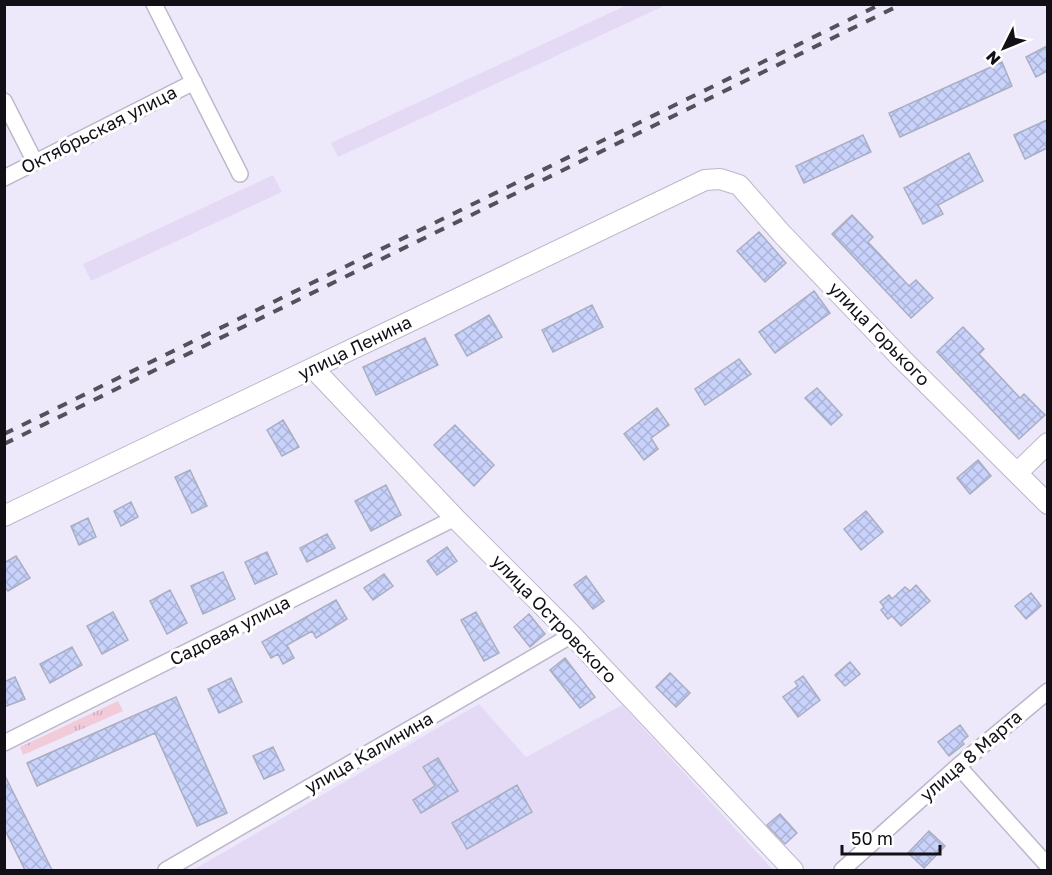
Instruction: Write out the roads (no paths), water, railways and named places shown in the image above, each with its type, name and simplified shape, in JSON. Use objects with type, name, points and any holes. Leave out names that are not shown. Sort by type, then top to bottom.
[{"type":"street","points":[[154,4],[240,174]]},
{"type":"street","name":"Октябрьская улица","points":[[4,178],[194,82]]},
{"type":"street","points":[[4,101],[35,162]]},
{"type":"street","name":"улица Горького","points":[[705,180],[720,178],[739,185],[902,359],[1047,504]]},
{"type":"street","name":"улица Ленина","points":[[4,516],[705,180]]},
{"type":"street","name":"улица Островского","points":[[314,368],[455,518],[572,635],[793,870]]},
{"type":"street","points":[[1017,473],[1047,443]]},
{"type":"street","name":"Садовая улица","points":[[4,743],[455,518]]},
{"type":"street","name":"улица Калинина","points":[[166,870],[572,635]]},
{"type":"street","name":"улица 8 Марта","points":[[842,870],[958,766],[1047,691]]},
{"type":"street","points":[[958,766],[1047,866]]},
{"type":"railway","points":[[4,434],[881,4]]},
{"type":"railway","points":[[4,444],[902,4]]}]
